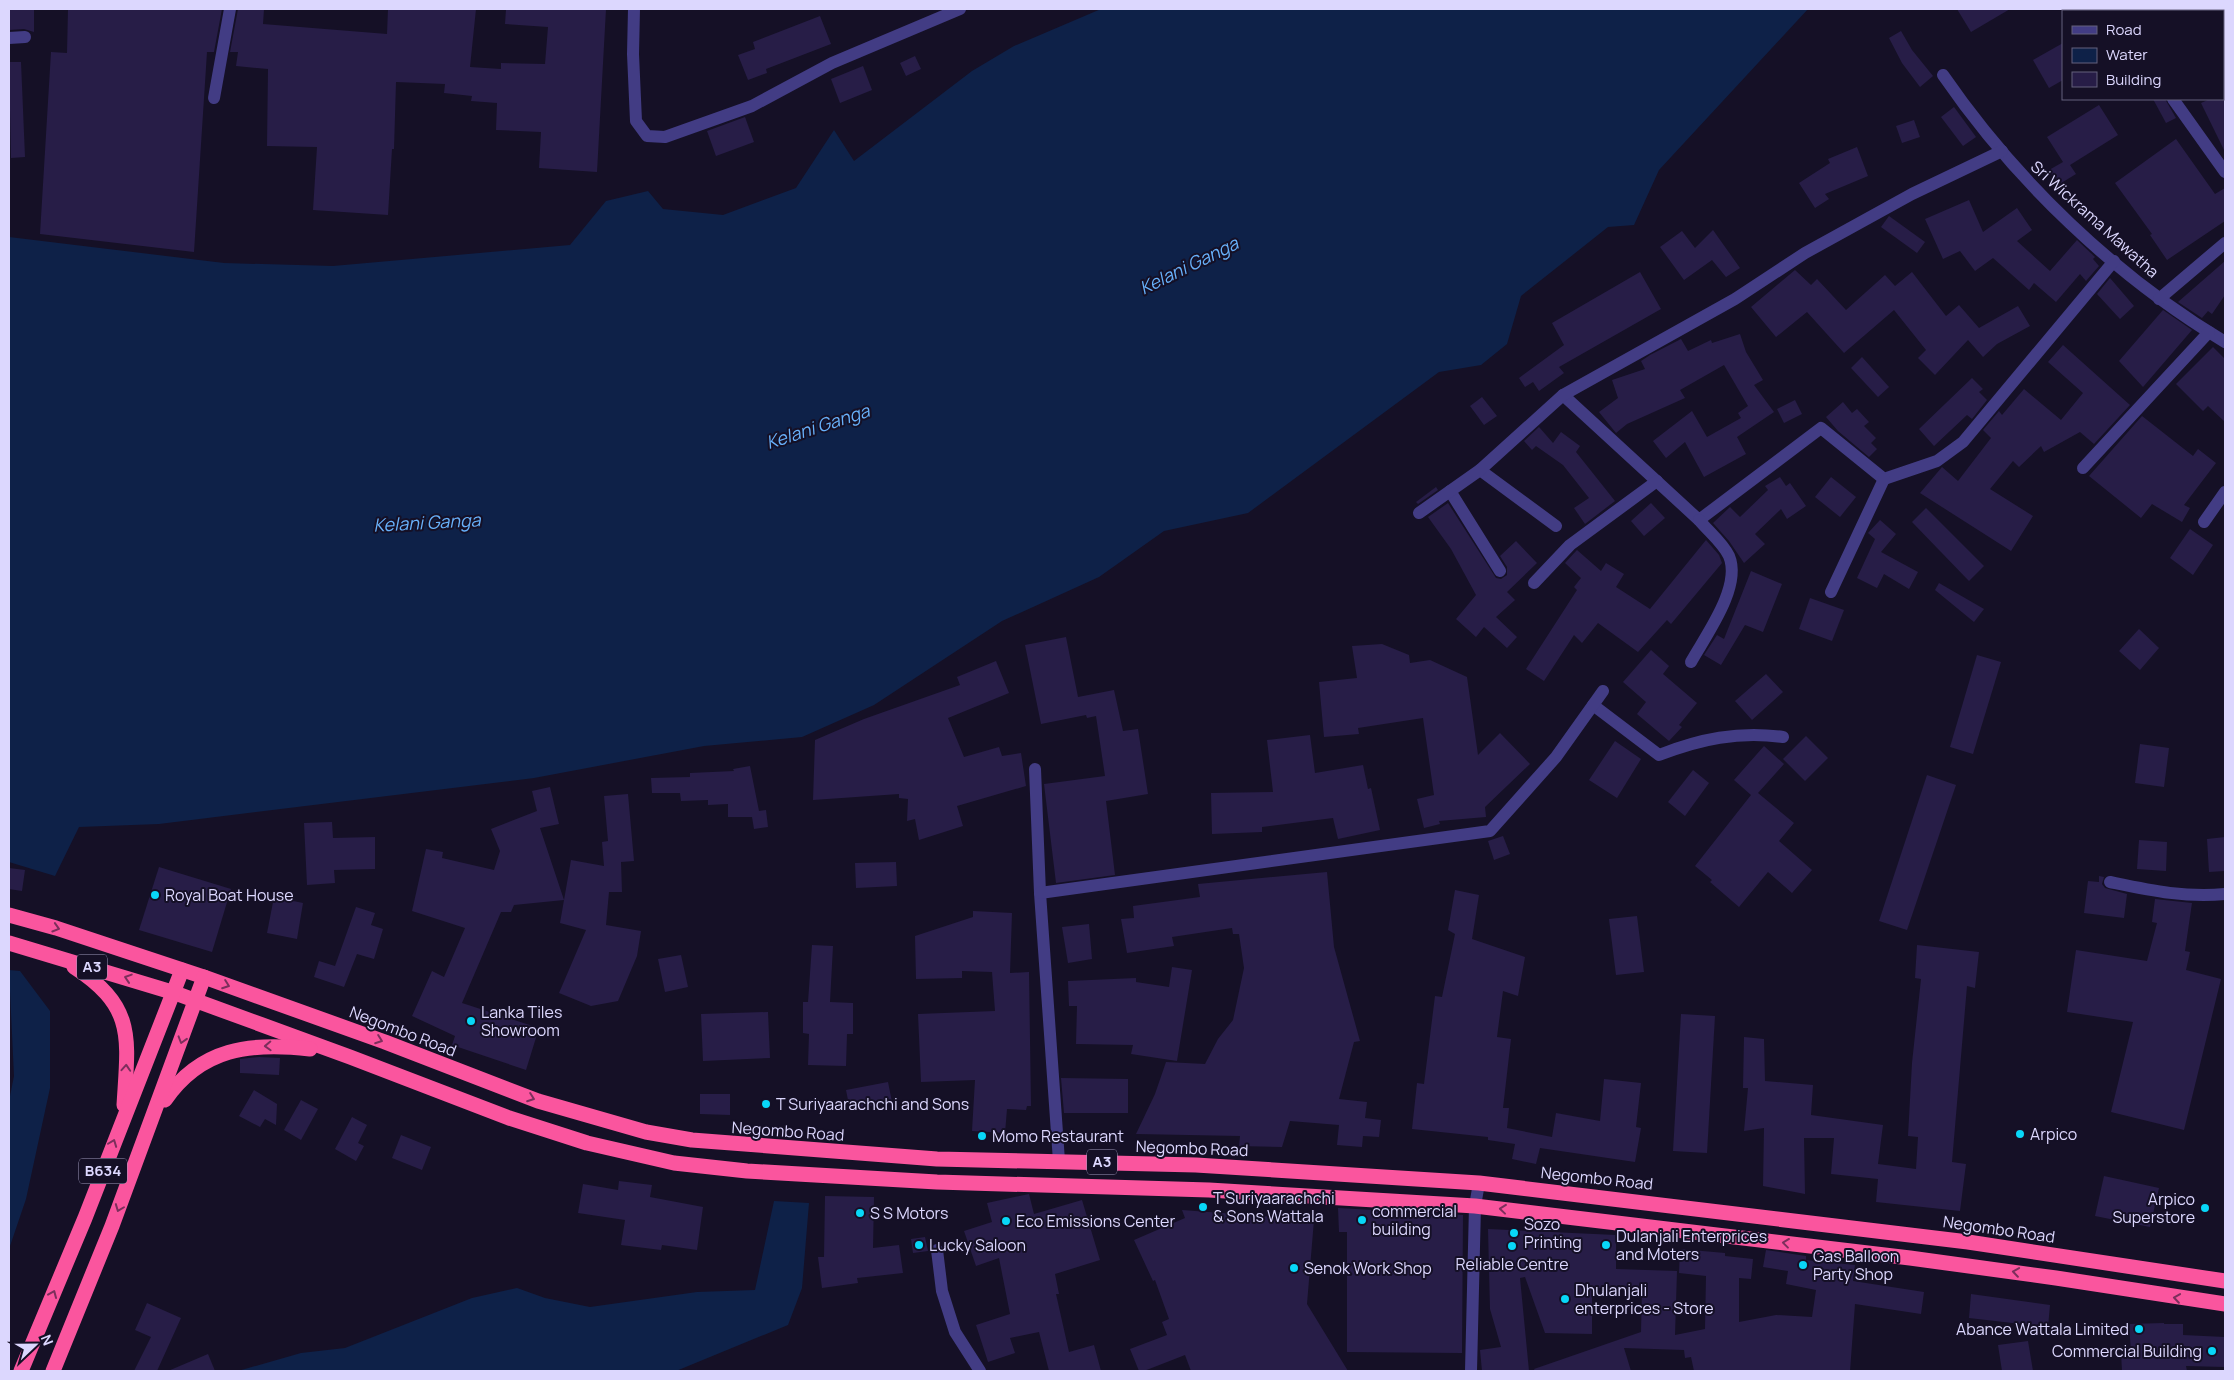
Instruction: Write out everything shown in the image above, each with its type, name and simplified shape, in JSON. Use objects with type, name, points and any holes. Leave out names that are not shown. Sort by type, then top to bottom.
[{"type":"highway","name":"Negombo Road","points":[[9,915],[56,928],[204,977],[385,1042],[538,1101],[646,1132],[692,1140],[938,1159],[1206,1166],[1479,1183],[1978,1244],[2225,1281]]},
{"type":"highway","name":"A3","points":[[9,943],[175,993],[194,1002],[350,1057],[509,1118],[587,1143],[674,1163],[706,1168],[937,1182],[1209,1190],[1475,1206],[1604,1220],[1939,1262],[2225,1304]]},
{"type":"highway","points":[[59,957],[105,989],[120,1013],[128,1048],[123,1116]]},
{"type":"highway","name":"B634","points":[[21,1371],[85,1218],[123,1116],[175,993],[182,970]]},
{"type":"highway","name":"B634","points":[[53,1371],[154,1116],[204,977]]},
{"type":"highway","points":[[154,1116],[188,1072],[216,1055],[265,1046],[311,1049],[350,1057]]},
{"type":"street","points":[[214,98],[230,9]]},
{"type":"street","points":[[634,9],[633,54],[636,121],[647,136],[664,137],[752,106],[832,63],[960,9]]},
{"type":"street","points":[[9,38],[25,37]]},
{"type":"street","name":"Sri Wickrama Mawatha","points":[[1943,75],[2031,186],[2159,299],[2225,342]]},
{"type":"street","points":[[2175,100],[2225,172]]},
{"type":"street","points":[[1419,512],[1480,470],[1563,395],[1735,299],[1830,240],[1912,194],[2002,151]]},
{"type":"street","points":[[2159,299],[2225,244]]},
{"type":"street","points":[[1831,592],[1884,479],[1937,461],[1963,442],[2114,261]]},
{"type":"street","points":[[2083,468],[2209,332]]},
{"type":"street","points":[[1563,395],[1699,520],[1728,554],[1733,570],[1730,591],[1691,662]]},
{"type":"street","points":[[1699,520],[1821,428],[1884,479]]},
{"type":"street","points":[[1480,470],[1556,526]]},
{"type":"street","points":[[1534,583],[1570,545],[1657,481]]},
{"type":"street","points":[[1450,491],[1500,571]]},
{"type":"street","points":[[2204,522],[2225,492]]},
{"type":"street","points":[[1040,893],[1490,831],[1556,757],[1603,691]]},
{"type":"street","points":[[1593,705],[1659,755],[1694,742],[1755,733],[1783,737]]},
{"type":"street","points":[[1036,769],[1040,893],[1059,1161]]},
{"type":"street","points":[[2110,882],[2170,895],[2203,896],[2225,894]]},
{"type":"street","points":[[1471,1371],[1475,1206],[1479,1183]]},
{"type":"street","points":[[937,1250],[942,1291],[955,1332],[980,1371]]},
{"type":"water","name":"Kelani Ganga","points":[[1101,9],[1808,9],[1659,170],[1634,225],[1608,227],[1521,296],[1507,344],[1481,365],[1439,372],[1248,513],[1164,531],[1099,577],[1002,621],[874,705],[802,737],[704,746],[534,778],[159,824],[79,827],[55,876],[9,862],[9,237],[224,263],[333,266],[570,245],[606,201],[648,191],[663,209],[723,215],[796,188],[834,130],[854,161],[972,71],[1014,46]]},
{"type":"water","points":[[9,970],[20,971],[50,1011],[50,1088],[26,1199],[9,1249],[9,1101],[14,1076]]},
{"type":"water","points":[[774,1201],[809,1203],[802,1288],[788,1325],[676,1371],[238,1371],[301,1353],[345,1348],[472,1298],[517,1288],[545,1298],[590,1307],[697,1292],[755,1290]]},
{"type":"building","points":[[68,9],[222,9],[214,52],[207,52],[194,252],[40,234],[51,52],[67,53]]},
{"type":"building","points":[[238,9],[264,9],[263,24],[387,34],[388,9],[476,9],[470,67],[501,69],[501,63],[545,64],[548,27],[505,24],[506,9],[606,9],[597,172],[539,168],[541,132],[496,130],[497,103],[471,101],[472,96],[444,93],[445,84],[396,82],[394,149],[392,149],[388,215],[313,210],[317,147],[267,146],[268,69],[236,66],[238,52],[230,52]]},
{"type":"building","points":[[1957,9],[2010,9],[1971,32]]},
{"type":"building","points":[[9,10],[34,10],[34,32],[24,29],[9,30]]},
{"type":"building","points":[[820,16],[831,44],[766,69],[767,73],[748,80],[738,55],[755,49],[753,42]]},
{"type":"building","points":[[1901,31],[1912,50],[1933,76],[1920,87],[1902,63],[1889,38]]},
{"type":"building","points":[[2062,44],[2062,81],[2049,88],[2033,60]]},
{"type":"building","points":[[915,56],[921,69],[906,76],[900,63]]},
{"type":"building","points":[[9,62],[21,62],[25,157],[11,158]]},
{"type":"building","points":[[863,66],[872,90],[840,103],[831,79]]},
{"type":"building","points":[[2225,99],[2225,152],[2201,103],[2208,100]]},
{"type":"building","points":[[2154,100],[2166,100],[2176,118],[2166,123]]},
{"type":"building","points":[[2099,105],[2118,135],[2070,165],[2076,174],[2058,185],[2049,170],[2063,162],[2047,137]]},
{"type":"building","points":[[1954,107],[1976,137],[1963,146],[1941,117]]},
{"type":"building","points":[[745,117],[754,142],[716,156],[707,131]]},
{"type":"building","points":[[1914,120],[1920,137],[1902,143],[1896,126]]},
{"type":"building","points":[[2176,139],[2215,194],[2225,188],[2225,221],[2167,260],[2150,235],[2152,234],[2115,183]]},
{"type":"building","points":[[1857,147],[1868,176],[1825,194],[1829,199],[1815,208],[1799,183],[1830,163],[1828,159]]},
{"type":"building","points":[[1969,200],[1983,232],[2017,208],[2032,230],[2017,241],[2050,271],[2077,240],[2095,257],[2093,259],[2099,266],[2086,281],[2080,274],[2056,302],[2034,283],[2029,290],[1993,258],[1975,271],[1960,251],[1943,259],[1925,219]]},
{"type":"building","points":[[1889,216],[1925,242],[1917,253],[1881,227]]},
{"type":"building","points":[[1713,230],[1740,268],[1726,277],[1712,260],[1684,280],[1660,247],[1682,231],[1695,248]]},
{"type":"building","points":[[2225,261],[2225,295],[2212,314],[2208,311],[2202,318],[2178,302]]},
{"type":"building","points":[[1795,270],[1811,285],[1817,279],[1846,310],[1885,275],[1895,286],[1912,272],[1946,316],[1959,305],[1979,328],[2018,306],[2030,326],[1997,344],[1983,357],[1968,340],[1935,375],[1918,358],[1926,350],[1894,310],[1844,353],[1807,312],[1776,337],[1751,307]]},
{"type":"building","points":[[1640,272],[1661,309],[1559,367],[1564,373],[1539,391],[1533,382],[1525,387],[1519,378],[1564,345],[1552,323]]},
{"type":"building","points":[[2110,278],[2134,306],[2120,319],[2097,294]]},
{"type":"building","points":[[2163,310],[2192,330],[2143,387],[2119,361]]},
{"type":"building","points":[[1740,334],[1746,352],[1763,380],[1754,385],[1774,412],[1737,437],[1746,454],[1704,477],[1685,442],[1666,458],[1653,441],[1692,411],[1707,437],[1741,418],[1738,413],[1748,406],[1724,365],[1680,390],[1685,398],[1627,424],[1616,433],[1599,412],[1618,398],[1612,380],[1645,369],[1641,361],[1650,355],[1681,339],[1688,351],[1711,340],[1712,343]]},
{"type":"building","points":[[2063,345],[2130,405],[2094,444],[2080,432],[2044,452],[2041,446],[2019,467],[2013,461],[1990,489],[2033,516],[2011,551],[1920,493],[1942,467],[1958,481],[1991,438],[1983,430],[1999,411],[2002,415],[2024,389],[2061,420],[2083,393],[2048,362]]},
{"type":"building","points":[[2213,347],[2225,359],[2225,422],[2208,406],[2203,411],[2176,384]]},
{"type":"building","points":[[1862,357],[1889,387],[1878,397],[1851,368]]},
{"type":"building","points":[[1972,378],[1983,389],[1979,392],[1987,400],[1972,419],[1967,415],[1934,446],[1919,429]]},
{"type":"building","points":[[1482,397],[1497,416],[1484,425],[1470,406]]},
{"type":"building","points":[[1795,400],[1802,414],[1784,423],[1777,409]]},
{"type":"building","points":[[1843,402],[1852,413],[1857,409],[1869,422],[1864,426],[1876,438],[1871,443],[1877,449],[1869,457],[1838,431],[1826,417]]},
{"type":"building","points":[[2142,416],[2193,456],[2198,449],[2216,463],[2184,505],[2190,508],[2182,522],[2152,504],[2141,518],[2089,476]]},
{"type":"building","points":[[1539,427],[1553,443],[1561,432],[1580,446],[1576,452],[1615,501],[1585,524],[1574,508],[1589,498],[1563,465],[1536,446],[1532,450],[1524,441]]},
{"type":"building","points":[[1780,477],[1786,486],[1790,483],[1806,506],[1787,519],[1781,509],[1755,534],[1765,544],[1744,563],[1729,541],[1713,523],[1730,507],[1740,517],[1768,490],[1765,486]]},
{"type":"building","points":[[1831,477],[1856,497],[1840,517],[1815,497]]},
{"type":"building","points":[[1436,487],[1438,490],[1418,504],[1416,502]]},
{"type":"building","points":[[1448,503],[1496,578],[1501,579],[1507,575],[1507,567],[1500,556],[1516,541],[1537,563],[1507,592],[1515,600],[1496,617],[1517,637],[1507,648],[1484,627],[1476,637],[1456,619],[1476,595],[1451,549],[1428,517]]},
{"type":"building","points":[[1651,503],[1665,518],[1644,536],[1631,521]]},
{"type":"building","points":[[1926,508],[1984,566],[1969,581],[1912,522]]},
{"type":"building","points":[[1880,520],[1896,534],[1881,552],[1918,572],[1909,589],[1884,574],[1877,588],[1857,578],[1875,539],[1868,533]]},
{"type":"building","points":[[2190,529],[2213,545],[2193,575],[2170,558]]},
{"type":"building","points":[[1706,540],[1719,555],[1722,563],[1671,624],[1667,620],[1638,652],[1598,623],[1582,643],[1574,635],[1544,681],[1526,669],[1577,590],[1574,587],[1581,578],[1565,563],[1577,550],[1601,571],[1606,563],[1624,574],[1616,587],[1650,609]]},
{"type":"building","points":[[1751,571],[1782,584],[1763,632],[1745,625],[1721,665],[1704,655],[1717,635],[1724,639]]},
{"type":"building","points":[[1939,583],[1984,609],[1974,622],[1935,590]]},
{"type":"building","points":[[1810,598],[1844,610],[1832,641],[1799,629]]},
{"type":"building","points":[[2139,629],[2159,648],[2140,670],[2119,651]]},
{"type":"building","points":[[1066,637],[1078,697],[1114,690],[1123,731],[1138,729],[1148,794],[1106,801],[1115,875],[1056,883],[1044,784],[1105,776],[1096,716],[1087,718],[1086,715],[1041,724],[1025,645]]},
{"type":"building","points":[[1382,644],[1409,655],[1410,663],[1430,660],[1467,677],[1478,755],[1500,733],[1530,764],[1485,807],[1486,817],[1439,821],[1440,824],[1424,828],[1417,799],[1434,795],[1423,718],[1358,728],[1359,734],[1324,737],[1319,682],[1357,678],[1352,646]]},
{"type":"building","points":[[1651,650],[1669,666],[1663,674],[1697,703],[1679,725],[1682,727],[1669,741],[1637,714],[1646,702],[1623,682]]},
{"type":"building","points":[[1977,655],[2001,662],[1973,754],[1950,747]]},
{"type":"building","points":[[996,661],[1009,693],[948,718],[964,757],[999,747],[1002,756],[1021,753],[1026,786],[957,806],[963,826],[919,840],[915,819],[907,821],[908,799],[899,798],[899,794],[813,800],[815,740],[864,719],[960,685],[957,677]]},
{"type":"building","points":[[1766,674],[1783,692],[1752,720],[1735,701]]},
{"type":"building","points":[[1310,735],[1315,773],[1363,765],[1368,789],[1371,788],[1380,830],[1338,839],[1333,818],[1262,827],[1262,832],[1212,834],[1211,793],[1273,792],[1267,740]]},
{"type":"building","points":[[1806,736],[1828,758],[1805,781],[1783,759]]},
{"type":"building","points":[[1615,741],[1641,759],[1617,798],[1589,780]]},
{"type":"building","points":[[2140,744],[2169,748],[2164,787],[2135,783]]},
{"type":"building","points":[[1764,746],[1784,764],[1758,793],[1794,823],[1779,841],[1812,870],[1792,893],[1768,872],[1739,907],[1695,866],[1751,795],[1734,780]]},
{"type":"building","points":[[750,766],[759,811],[766,810],[768,827],[754,829],[752,817],[728,817],[728,804],[708,805],[708,800],[681,801],[680,793],[652,793],[651,778],[690,777],[690,773],[734,771],[733,769]]},
{"type":"building","points":[[1693,770],[1709,783],[1685,816],[1668,802]]},
{"type":"building","points":[[1927,775],[1956,785],[1907,930],[1879,921]]},
{"type":"building","points":[[550,787],[559,824],[540,828],[564,900],[514,905],[511,912],[501,912],[462,1003],[539,1028],[526,1070],[452,1045],[455,1036],[412,1016],[432,971],[444,977],[465,928],[412,911],[426,849],[443,852],[442,858],[494,870],[500,851],[491,829],[537,811],[532,791]]},
{"type":"building","points":[[628,794],[634,861],[621,862],[622,892],[609,892],[606,925],[641,931],[637,956],[618,1001],[591,1006],[559,993],[586,930],[560,923],[571,860],[604,866],[602,842],[608,841],[604,796]]},
{"type":"building","points":[[332,822],[333,838],[375,837],[375,869],[334,870],[335,883],[307,885],[304,823]]},
{"type":"building","points":[[1503,836],[1510,854],[1494,860],[1488,841]]},
{"type":"building","points":[[2225,837],[2225,871],[2209,872],[2207,839]]},
{"type":"building","points":[[2139,840],[2167,842],[2166,871],[2137,869]]},
{"type":"building","points":[[896,862],[897,886],[856,888],[855,863]]},
{"type":"building","points":[[159,867],[231,889],[212,952],[139,930]]},
{"type":"building","points":[[9,868],[25,870],[22,891],[9,889]]},
{"type":"building","points":[[1327,872],[1334,947],[1360,1041],[1354,1042],[1339,1099],[1367,1102],[1365,1118],[1381,1120],[1379,1137],[1363,1136],[1362,1147],[1337,1145],[1339,1125],[1290,1121],[1282,1147],[1239,1146],[1240,1136],[1136,1134],[1155,1094],[1166,1062],[1205,1064],[1218,1039],[1233,1020],[1244,968],[1239,934],[1233,934],[1232,928],[1172,937],[1174,946],[1127,953],[1121,919],[1134,918],[1133,906],[1200,897],[1198,884]]},
{"type":"building","points":[[2099,876],[2104,877],[2102,884],[2105,888],[2127,894],[2124,918],[2084,913],[2088,881],[2099,882]]},
{"type":"building","points":[[1455,890],[1479,895],[1472,939],[1525,957],[1518,996],[1503,991],[1497,1037],[1511,1039],[1503,1108],[1509,1108],[1507,1128],[1552,1137],[1556,1113],[1600,1121],[1604,1079],[1641,1083],[1636,1127],[1641,1128],[1635,1162],[1540,1148],[1536,1164],[1512,1159],[1515,1144],[1488,1140],[1488,1137],[1412,1129],[1417,1083],[1424,1084],[1435,996],[1442,997],[1455,934],[1448,930]]},
{"type":"building","points":[[274,897],[303,903],[297,939],[267,933]]},
{"type":"building","points":[[2155,899],[2192,903],[2185,951],[2190,952],[2186,970],[2221,979],[2184,1130],[2111,1112],[2133,1022],[2067,1012],[2076,950],[2147,961],[2157,923],[2152,922]]},
{"type":"building","points":[[356,907],[375,913],[371,925],[383,929],[374,959],[357,954],[344,987],[314,977],[319,961],[335,966]]},
{"type":"building","points":[[973,911],[1012,913],[1010,973],[1029,972],[1031,1106],[1027,1106],[1026,1110],[1007,1109],[1005,1133],[972,1131],[975,1080],[921,1082],[918,1014],[995,1011],[992,972],[962,971],[962,978],[916,979],[915,936],[973,917]]},
{"type":"building","points":[[1637,916],[1644,972],[1616,975],[1609,919]]},
{"type":"building","points":[[1089,924],[1092,959],[1068,963],[1062,927]]},
{"type":"building","points":[[812,945],[833,946],[830,1002],[853,1003],[853,1034],[847,1034],[846,1066],[808,1065],[809,1034],[803,1033],[803,1002],[808,1002]]},
{"type":"building","points":[[1917,945],[1979,952],[1975,988],[1967,986],[1952,1162],[1966,1164],[1960,1211],[1876,1202],[1878,1179],[1831,1174],[1834,1138],[1804,1138],[1805,1194],[1763,1186],[1764,1128],[1744,1131],[1748,1088],[1743,1088],[1744,1037],[1764,1039],[1765,1081],[1813,1085],[1811,1115],[1883,1125],[1878,1164],[1916,1169],[1918,1137],[1908,1136],[1912,1063],[1921,979],[1915,978]]},
{"type":"building","points":[[681,955],[688,987],[665,992],[658,959]]},
{"type":"building","points":[[1172,967],[1192,970],[1177,1061],[1131,1054],[1133,1045],[1076,1044],[1077,1006],[1069,1006],[1068,981],[1136,978],[1136,982],[1169,987]]},
{"type":"building","points":[[768,1012],[770,1058],[703,1061],[701,1014]]},
{"type":"building","points":[[1681,1014],[1715,1016],[1707,1153],[1673,1151]]},
{"type":"building","points":[[259,1057],[280,1058],[279,1075],[240,1073],[240,1059]]},
{"type":"building","points":[[1061,1078],[1128,1079],[1128,1113],[1064,1113]]},
{"type":"building","points":[[888,1082],[892,1102],[850,1110],[846,1090]]},
{"type":"building","points":[[254,1090],[277,1104],[276,1125],[265,1119],[260,1127],[239,1116]]},
{"type":"building","points":[[700,1094],[730,1094],[730,1115],[700,1114]]},
{"type":"building","points":[[301,1100],[318,1109],[301,1140],[284,1130]]},
{"type":"building","points":[[352,1117],[367,1125],[358,1143],[364,1146],[356,1161],[335,1149]]},
{"type":"building","points":[[401,1135],[431,1147],[422,1170],[392,1158]]},
{"type":"building","points":[[2104,1176],[2159,1188],[2150,1227],[2095,1216]]},
{"type":"building","points":[[619,1181],[652,1185],[650,1197],[703,1207],[697,1250],[662,1245],[661,1250],[621,1245],[625,1220],[578,1213],[583,1184],[618,1190]]},
{"type":"building","points":[[1029,1194],[1034,1214],[1082,1200],[1100,1260],[1055,1274],[1059,1294],[1056,1294],[1069,1352],[1094,1345],[1101,1371],[1049,1371],[1039,1332],[1010,1338],[1015,1353],[988,1362],[976,1325],[1010,1314],[999,1258],[976,1266],[964,1231],[992,1222],[987,1203]]},
{"type":"building","points":[[825,1196],[874,1197],[873,1248],[899,1245],[903,1273],[857,1278],[858,1283],[822,1288],[818,1257],[824,1257]]},
{"type":"building","points":[[1338,1208],[1463,1215],[1462,1353],[1347,1352],[1347,1232],[1339,1232]]},
{"type":"building","points":[[1182,1210],[1314,1220],[1307,1304],[1348,1371],[1191,1371],[1185,1355],[1144,1371],[1139,1371],[1130,1349],[1167,1335],[1162,1322],[1169,1319],[1155,1280],[1153,1281],[1134,1240],[1185,1218]]},
{"type":"building","points":[[1488,1229],[1616,1235],[1616,1269],[1677,1271],[1675,1335],[1705,1329],[1706,1276],[1679,1273],[1680,1249],[1725,1253],[1725,1256],[1753,1259],[1751,1279],[1739,1278],[1739,1322],[1776,1315],[1812,1317],[1816,1290],[1786,1284],[1788,1271],[1763,1267],[1766,1250],[1806,1256],[1806,1260],[1855,1265],[1853,1281],[1924,1292],[1921,1314],[1855,1304],[1850,1371],[1694,1371],[1691,1357],[1685,1358],[1684,1350],[1624,1348],[1631,1371],[1535,1371],[1534,1369],[1641,1332],[1642,1288],[1592,1288],[1592,1334],[1545,1333],[1525,1277],[1520,1278],[1529,1371],[1482,1371],[1480,1350],[1501,1347],[1490,1309]]},
{"type":"building","name":"Lucky Saloon","points":[[925,1237],[928,1251],[913,1253],[911,1239]]},
{"type":"building","points":[[1971,1294],[2050,1305],[2048,1327],[1969,1318]]},
{"type":"building","points":[[147,1303],[181,1318],[157,1371],[134,1371],[151,1337],[135,1330]]},
{"type":"building","points":[[2129,1324],[2183,1324],[2183,1335],[2225,1337],[2225,1367],[2186,1366],[2187,1371],[2122,1371],[2121,1353],[2131,1352]]},
{"type":"building","points":[[2028,1341],[2033,1371],[2002,1371],[1998,1345]]},
{"type":"building","points":[[208,1354],[215,1371],[168,1371]]},
{"type":"place","name":"Royal Boat House","points":[[155,895]]},
{"type":"place","name":"Lanka Tiles Showroom","points":[[471,1021]]},
{"type":"place","name":"T Suriyaarachchi and Sons","points":[[766,1104]]},
{"type":"place","name":"Arpico","points":[[2020,1134]]},
{"type":"place","name":"Momo Restaurant","points":[[982,1136]]},
{"type":"place","name":"T Suriyaarachchi & Sons Wattala","points":[[1203,1207]]},
{"type":"place","name":"Arpico Superstore","points":[[2205,1208]]},
{"type":"place","name":"S S Motors","points":[[860,1213]]},
{"type":"place","name":"commercial building","points":[[1362,1220]]},
{"type":"place","name":"Eco Emissions Center","points":[[1006,1221]]},
{"type":"place","name":"Sozo Printing","points":[[1514,1233]]},
{"type":"place","name":"Lucky Saloon","points":[[919,1245]]},
{"type":"place","name":"Dulanjali Enterprices and Moters","points":[[1606,1245]]},
{"type":"place","name":"Reliable Centre","points":[[1512,1246]]},
{"type":"place","name":"Gas Balloon Party Shop","points":[[1803,1265]]},
{"type":"place","name":"Senok Work Shop","points":[[1294,1268]]},
{"type":"place","name":"Dhulanjali enterprices - Store","points":[[1565,1299]]},
{"type":"place","name":"Abance Wattala Limited","points":[[2139,1329]]},
{"type":"place","name":"Commercial Building","points":[[2212,1351]]}]
